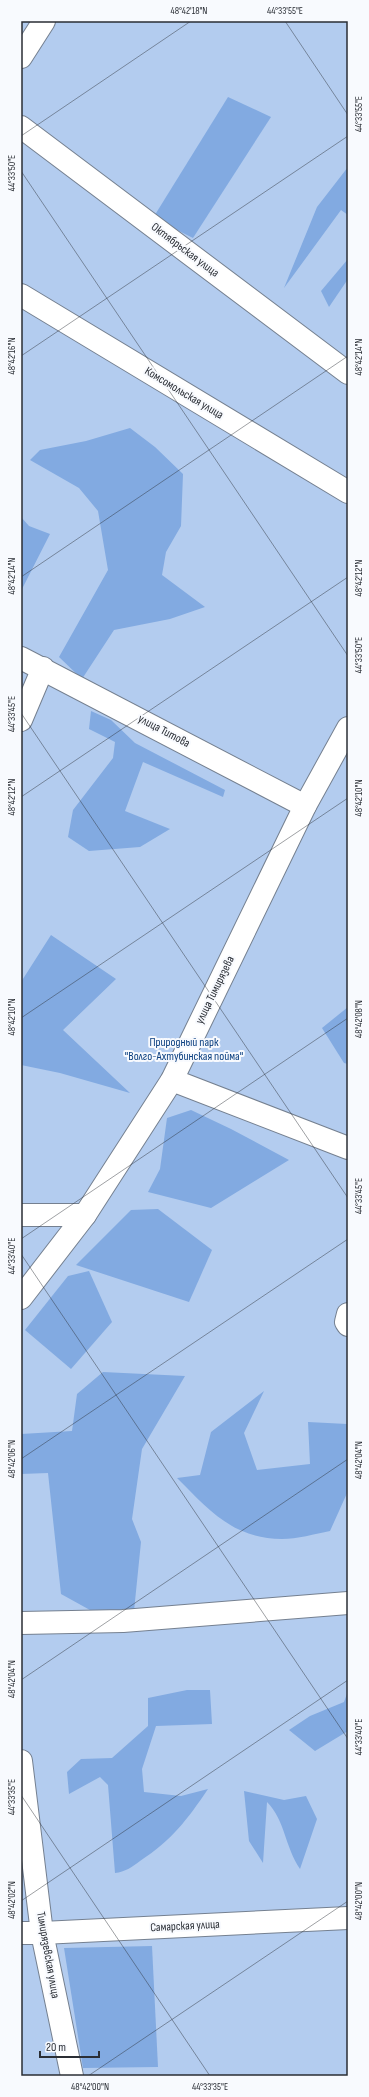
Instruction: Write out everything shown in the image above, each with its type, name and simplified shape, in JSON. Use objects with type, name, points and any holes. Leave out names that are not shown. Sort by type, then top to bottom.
[{"type":"street","points":[[21,57],[44,21]]},
{"type":"street","name":"Октябрьская улица","points":[[21,127],[348,373]]},
{"type":"street","name":"Комсомольская улица","points":[[21,295],[348,492]]},
{"type":"street","name":"улица Титова","points":[[21,658],[43,668],[305,806]]},
{"type":"street","points":[[21,720],[43,668]]},
{"type":"street","name":"улица Тимирязева","points":[[21,1298],[86,1215],[172,1080],[305,806],[348,728]]},
{"type":"street","points":[[172,1080],[348,1148]]},
{"type":"street","points":[[21,1215],[86,1215]]},
{"type":"street","points":[[348,1314],[346,1322],[348,1324]]},
{"type":"street","points":[[21,1623],[123,1621],[348,1603]]},
{"type":"street","name":"Тимирязевская улица","points":[[21,1761],[32,1933],[72,2076]]},
{"type":"street","name":"Самарская улица","points":[[32,1933],[348,1918]]},
{"type":"green space","name":"Природный парк \"Волго-Ахтубинская пойма\"","points":[[21,21],[348,21],[348,2076],[21,2076]]},
{"type":"shaded area","points":[[228,97],[271,117],[193,238],[153,218]]},
{"type":"shaded area","points":[[348,167],[348,215],[341,210],[284,288],[317,207]]},
{"type":"shaded area","points":[[348,259],[348,279],[329,307],[321,291]]},
{"type":"shaded area","points":[[130,428],[155,447],[183,474],[181,526],[166,552],[162,575],[205,607],[170,619],[114,630],[82,679],[59,657],[108,570],[98,511],[79,488],[30,460],[40,450],[86,441]]},
{"type":"shaded area","points":[[21,517],[29,526],[50,534],[21,591]]},
{"type":"shaded area","points":[[91,711],[111,720],[135,743],[225,790],[223,797],[143,762],[125,811],[170,829],[140,847],[89,851],[68,837],[73,810],[113,758],[115,742],[89,729]]},
{"type":"shaded area","points":[[51,935],[116,979],[63,1030],[130,1093],[60,1073],[21,1065],[21,982]]},
{"type":"shaded area","points":[[348,1007],[348,1064],[344,1063],[322,1028]]},
{"type":"shaded area","points":[[191,1110],[231,1129],[289,1160],[211,1208],[148,1192],[160,1169],[167,1118]]},
{"type":"shaded area","points":[[158,1209],[212,1250],[189,1302],[76,1265],[131,1210]]},
{"type":"shaded area","points":[[89,1271],[112,1322],[71,1369],[25,1330],[68,1276]]},
{"type":"shaded area","points":[[103,1372],[185,1376],[142,1449],[132,1519],[141,1542],[134,1611],[99,1615],[61,1594],[48,1473],[21,1474],[21,1434],[72,1431],[77,1394]]},
{"type":"shaded area","points":[[264,1391],[244,1433],[257,1470],[310,1464],[308,1422],[347,1424],[348,1491],[330,1531],[288,1539],[265,1538],[249,1534],[235,1528],[211,1511],[177,1478],[200,1475],[211,1432]]},
{"type":"shaded area","points":[[187,1690],[210,1690],[212,1724],[156,1726],[142,1769],[144,1792],[181,1796],[208,1789],[186,1820],[170,1837],[131,1867],[122,1872],[115,1873],[108,1785],[100,1777],[69,1794],[67,1772],[81,1759],[112,1758],[148,1726],[148,1698]]},
{"type":"shaded area","points":[[348,1691],[348,1731],[315,1751],[289,1730],[310,1716],[344,1702]]},
{"type":"shaded area","points":[[244,1791],[284,1800],[306,1796],[317,1819],[300,1869],[291,1852],[278,1817],[267,1802],[263,1863],[249,1841]]},
{"type":"shaded area","points":[[152,1946],[158,2067],[83,2068],[64,1948]]}]
